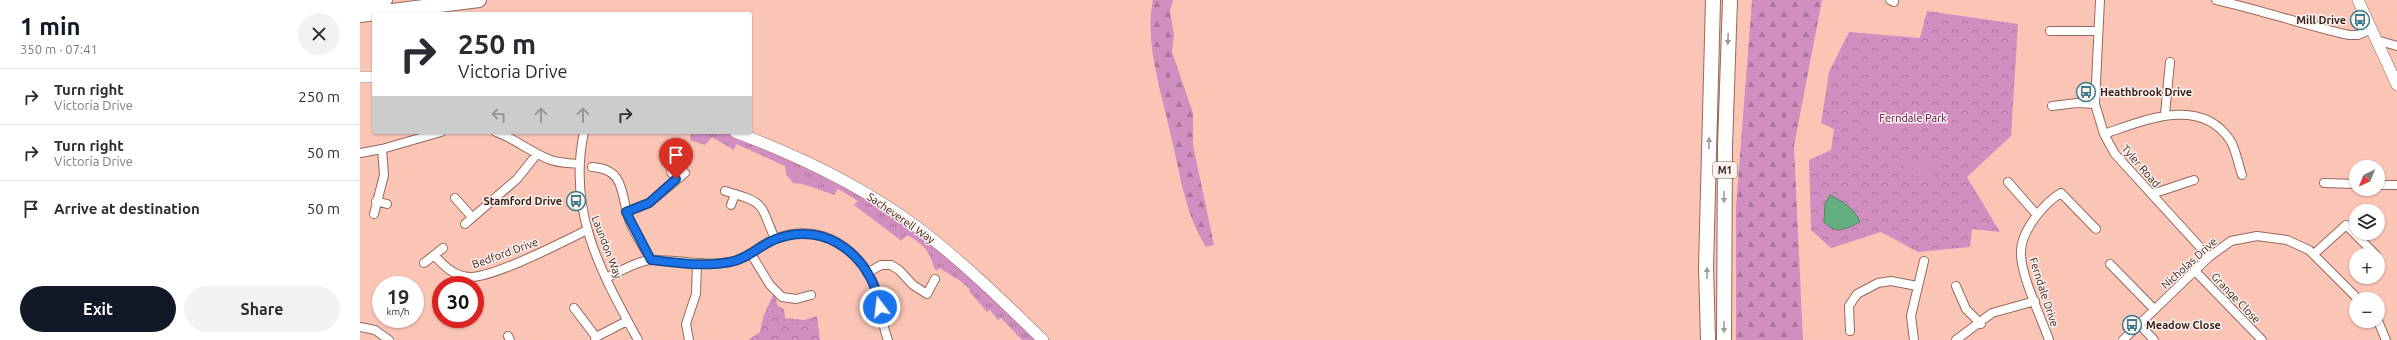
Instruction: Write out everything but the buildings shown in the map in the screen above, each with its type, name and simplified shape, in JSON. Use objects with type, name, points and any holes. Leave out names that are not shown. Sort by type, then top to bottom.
[{"type":"highway","points":[[360,3],[385,0]]},
{"type":"highway","points":[[384,12],[479,0]]},
{"type":"highway","name":"M1","points":[[1708,340],[1707,259],[1712,0]]},
{"type":"highway","name":"M1","points":[[1724,340],[1725,146],[1730,0]]},
{"type":"highway","points":[[360,15],[372,13]]},
{"type":"street","name":"Tyler Road","points":[[2100,0],[2095,104],[2104,134],[2115,154],[2209,257]]},
{"type":"street","points":[[2216,0],[2258,10],[2290,21],[2349,35],[2358,35],[2371,29]]},
{"type":"street","points":[[2358,0],[2397,84]]},
{"type":"street","points":[[2050,31],[2098,31]]},
{"type":"street","points":[[2376,40],[2397,46]]},
{"type":"street","points":[[2166,114],[2170,62]]},
{"type":"street","points":[[360,77],[372,77]]},
{"type":"street","points":[[2052,106],[2077,103],[2095,104]]},
{"type":"street","points":[[2104,134],[2166,114],[2193,115],[2215,126],[2230,140],[2242,174]]},
{"type":"street","points":[[360,153],[382,150],[434,134]]},
{"type":"street","points":[[500,134],[525,145],[537,154],[553,161],[578,164]]},
{"type":"street","name":"Laundon Way","points":[[584,134],[578,164],[579,197],[587,230],[606,278],[638,340]]},
{"type":"street","name":"Sacheverell Way","points":[[740,134],[830,173],[893,210],[960,262],[1043,340]]},
{"type":"street","points":[[374,214],[384,175],[382,150]]},
{"type":"street","points":[[465,224],[517,179],[537,154]]},
{"type":"street","points":[[592,167],[602,163],[622,186],[626,212],[651,260]]},
{"type":"street","points":[[671,172],[676,179]]},
{"type":"street","points":[[626,212],[649,203],[685,173]]},
{"type":"street","points":[[2152,194],[2194,180]]},
{"type":"street","points":[[2008,182],[2037,215]]},
{"type":"street","points":[[2324,183],[2349,184]]},
{"type":"street","points":[[2385,185],[2397,185]]},
{"type":"street","points":[[725,191],[752,199],[760,206],[775,239]]},
{"type":"street","name":"Ferndale Drive","points":[[2048,340],[2025,273],[2020,251],[2028,228],[2052,198],[2061,193],[2096,229]]},
{"type":"street","points":[[731,205],[735,194]]},
{"type":"street","points":[[455,198],[472,217]]},
{"type":"street","points":[[376,202],[387,204]]},
{"type":"street","points":[[2314,254],[2346,225],[2369,248]]},
{"type":"street","name":"Bedford Drive","points":[[434,255],[456,274],[470,277],[485,274],[515,263],[587,230]]},
{"type":"street","points":[[606,278],[651,260],[697,264],[731,262],[752,254],[775,239],[803,233],[832,238],[851,251],[867,273],[878,296],[886,340]]},
{"type":"street","name":"Nicholas Drive","points":[[2123,340],[2209,257],[2231,241],[2256,236],[2287,240],[2314,254],[2351,292]]},
{"type":"street","points":[[424,264],[443,248]]},
{"type":"street","points":[[752,254],[770,285],[782,298],[796,299],[810,294]]},
{"type":"street","points":[[1914,340],[1911,316],[1924,261]]},
{"type":"street","points":[[689,340],[686,324],[696,294],[697,264]]},
{"type":"street","points":[[2110,264],[2154,309]]},
{"type":"street","points":[[867,273],[881,265],[891,265],[899,270],[913,285],[927,294],[935,280]]},
{"type":"street","name":"Grange Close","points":[[2195,271],[2262,340]]},
{"type":"street","points":[[1850,331],[1849,306],[1857,294],[1878,283],[1891,281],[1917,286]]},
{"type":"street","points":[[1956,286],[1966,309],[1981,324]]},
{"type":"street","points":[[1956,340],[1981,324],[1992,313],[2035,301]]},
{"type":"street","points":[[574,308],[595,338],[627,321]]},
{"type":"street","points":[[2140,325],[2154,340]]},
{"type":"street","points":[[360,327],[375,330],[389,340]]},
{"type":"street","points":[[2381,328],[2386,340]]},
{"type":"green space","points":[[1153,0],[1173,0],[1170,11],[1174,35],[1172,52],[1193,113],[1193,145],[1214,245],[1206,247],[1192,220],[1180,177],[1158,83],[1152,49],[1151,33]]},
{"type":"green space","points":[[1752,0],[1822,0],[1794,146],[1803,340],[1736,340],[1736,207]]},
{"type":"green space","name":"Ferndale Park","points":[[1927,11],[2018,24],[2011,136],[1967,177],[2000,232],[1972,229],[1970,247],[1918,252],[1881,232],[1831,248],[1811,230],[1809,160],[1831,150],[1834,129],[1821,123],[1829,72],[1849,32],[1920,38]]},
{"type":"green space","points":[[1871,110],[1897,117],[1893,134],[1867,128]]},
{"type":"green space","points":[[691,134],[728,134],[815,171],[867,199],[919,234],[971,277],[1037,340],[1022,340],[1001,318],[998,320],[990,310],[987,312],[969,291],[970,289],[959,280],[939,268],[937,271],[934,268],[928,252],[922,245],[907,235],[901,241],[854,205],[858,201],[838,189],[834,195],[809,186],[793,183],[786,174],[785,166],[736,144],[734,150],[712,137],[705,145],[690,140]]},
{"type":"green space","points":[[1905,160],[1935,167],[1933,180],[1902,172]]},
{"type":"green space","points":[[773,295],[776,297],[777,305],[784,309],[785,318],[804,320],[817,316],[820,340],[748,340],[760,332],[763,317]]},
{"type":"shaded area","points":[[1830,195],[1851,209],[1858,217],[1860,222],[1845,229],[1837,230],[1824,222],[1825,204]]},
{"type":"place","name":"Mill Drive","points":[[2360,20]]},
{"type":"place","name":"Heathbrook Drive","points":[[2086,92]]},
{"type":"place","name":"Stamford Drive","points":[[576,201]]},
{"type":"place","name":"Meadow Close","points":[[2132,325]]},
{"type":"route","points":[[676,179],[660,195],[649,203],[640,208],[626,212],[651,260],[697,264],[731,262],[752,254],[775,239],[791,234],[817,234],[832,238],[843,244],[851,251],[873,284],[878,296],[880,307]]}]
